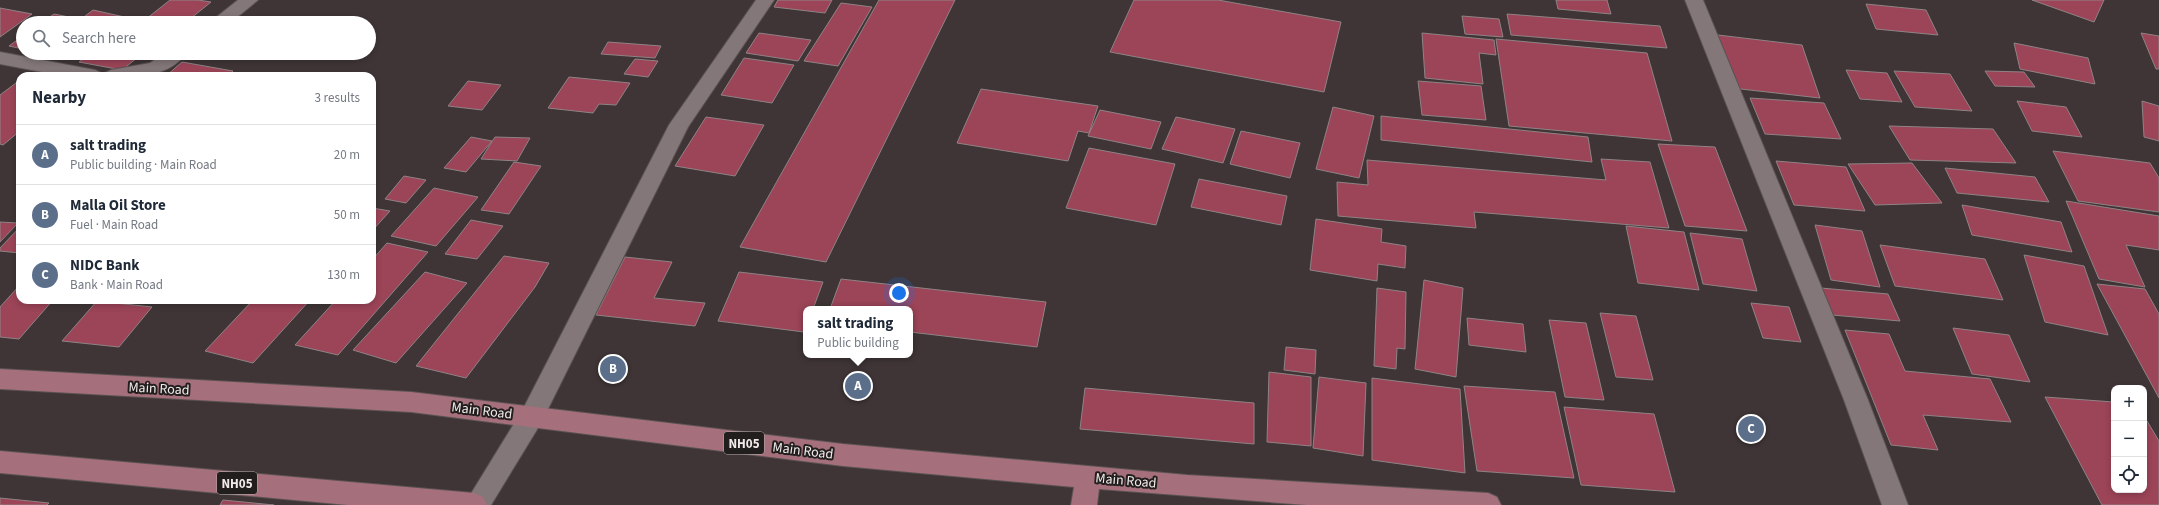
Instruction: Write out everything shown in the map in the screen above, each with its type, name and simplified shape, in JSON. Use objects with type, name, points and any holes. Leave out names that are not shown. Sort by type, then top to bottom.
[{"type":"main road","name":"Main Road","points":[[0,379],[411,402],[843,456],[1088,477],[1488,505]]},
{"type":"main road","name":"NH05","points":[[0,462],[475,505]]},
{"type":"main road","points":[[1084,505],[1088,477]]},
{"type":"street","points":[[227,16],[249,0]]},
{"type":"street","points":[[475,505],[532,416],[679,125],[765,0]]},
{"type":"street","points":[[1694,0],[1856,400],[1895,505]]},
{"type":"street","points":[[0,58],[74,72]]},
{"type":"street","points":[[134,72],[156,68],[167,60]]},
{"type":"building","points":[[170,0],[198,0],[211,2],[194,16],[150,16]]},
{"type":"building","points":[[778,0],[832,0],[825,13],[774,7]]},
{"type":"building","points":[[879,0],[955,0],[826,262],[740,247]]},
{"type":"building","points":[[1134,0],[1218,0],[1341,22],[1324,92],[1110,52]]},
{"type":"building","points":[[1556,0],[1607,0],[1611,14],[1558,9]]},
{"type":"building","points":[[2032,0],[2104,0],[2094,22]]},
{"type":"building","points":[[841,3],[872,7],[838,66],[804,61]]},
{"type":"building","points":[[1866,4],[1926,10],[1938,35],[1876,29]]},
{"type":"building","points":[[0,8],[32,14],[29,16],[16,16],[16,26],[0,37]]},
{"type":"building","points":[[93,10],[120,16],[85,16]]},
{"type":"building","points":[[54,14],[64,16],[51,16]]},
{"type":"building","points":[[1507,14],[1660,26],[1667,48],[1511,35]]},
{"type":"building","points":[[1462,16],[1499,19],[1503,37],[1465,34]]},
{"type":"building","points":[[759,33],[811,40],[798,61],[746,53]]},
{"type":"building","points":[[1422,33],[1494,40],[1496,55],[1479,53],[1483,84],[1425,78]]},
{"type":"building","points":[[2141,33],[2159,36],[2159,69],[2156,69]]},
{"type":"building","points":[[1718,35],[1802,45],[1820,98],[1732,88]]},
{"type":"building","points":[[1496,39],[1647,53],[1672,141],[1509,126]]},
{"type":"building","points":[[16,41],[16,48],[9,46]]},
{"type":"building","points":[[608,42],[661,46],[655,58],[601,54]]},
{"type":"building","points":[[2014,43],[2088,58],[2095,84],[2020,69]]},
{"type":"building","points":[[744,58],[794,65],[772,103],[721,95]]},
{"type":"building","points":[[635,59],[658,61],[648,77],[624,74]]},
{"type":"building","points":[[82,60],[134,60],[122,70],[79,62]]},
{"type":"building","points":[[182,62],[233,71],[232,72],[171,72]]},
{"type":"building","points":[[1846,70],[1887,73],[1902,102],[1860,99]]},
{"type":"building","points":[[1894,71],[1950,74],[1972,111],[1915,107]]},
{"type":"building","points":[[1985,71],[2024,72],[2035,87],[1995,86]]},
{"type":"building","points":[[569,77],[630,83],[616,105],[599,104],[593,113],[548,108]]},
{"type":"building","points":[[468,81],[501,85],[482,110],[448,106]]},
{"type":"building","points":[[1418,81],[1481,86],[1486,120],[1422,115]]},
{"type":"building","points":[[16,83],[16,134],[3,145],[0,144],[0,95]]},
{"type":"building","points":[[981,89],[1098,106],[1089,133],[1078,131],[1068,161],[957,143]]},
{"type":"building","points":[[1750,98],[1824,103],[1841,139],[1765,134]]},
{"type":"building","points":[[2017,101],[2066,107],[2082,137],[2032,131]]},
{"type":"building","points":[[2142,101],[2159,106],[2159,141],[2144,137]]},
{"type":"building","points":[[1333,107],[1374,116],[1359,178],[1316,169]]},
{"type":"building","points":[[1100,110],[1161,122],[1151,149],[1088,136]]},
{"type":"building","points":[[1381,116],[1588,137],[1592,162],[1381,140]]},
{"type":"building","points":[[706,117],[764,125],[735,176],[675,166]]},
{"type":"building","points":[[1176,117],[1235,129],[1223,163],[1162,149]]},
{"type":"building","points":[[1889,126],[1993,129],[2016,163],[1910,160]]},
{"type":"building","points":[[1241,131],[1300,143],[1290,178],[1230,164]]},
{"type":"building","points":[[471,137],[492,141],[466,172],[444,168]]},
{"type":"building","points":[[495,137],[530,138],[517,161],[481,159]]},
{"type":"building","points":[[1658,144],[1715,147],[1747,231],[1685,226]]},
{"type":"building","points":[[1089,148],[1175,164],[1156,225],[1066,208]]},
{"type":"building","points":[[2053,151],[2150,163],[2159,178],[2159,212],[2078,201]]},
{"type":"building","points":[[1601,159],[1650,162],[1669,228],[1474,212],[1476,228],[1338,216],[1337,182],[1368,185],[1367,160],[1606,180]]},
{"type":"building","points":[[1776,161],[1846,167],[1865,211],[1794,205]]},
{"type":"building","points":[[514,162],[541,166],[509,214],[481,210]]},
{"type":"building","points":[[1912,163],[1942,203],[1875,205],[1848,164]]},
{"type":"building","points":[[1945,168],[2035,177],[2049,202],[1957,193]]},
{"type":"building","points":[[404,176],[426,180],[406,203],[385,199]]},
{"type":"building","points":[[1199,179],[1287,196],[1281,225],[1191,207]]},
{"type":"building","points":[[434,188],[478,197],[436,246],[391,236]]},
{"type":"building","points":[[2066,201],[2159,216],[2159,250],[2126,245],[2145,287],[2099,279]]},
{"type":"building","points":[[1962,205],[2061,222],[2072,252],[1972,235]]},
{"type":"building","points":[[376,209],[390,211],[376,227]]},
{"type":"building","points":[[1316,219],[1382,229],[1381,242],[1406,246],[1405,268],[1378,264],[1377,281],[1310,270]]},
{"type":"building","points":[[471,220],[503,226],[477,259],[445,254]]},
{"type":"building","points":[[0,222],[16,223],[16,225],[0,242]]},
{"type":"building","points":[[1815,225],[1862,231],[1880,287],[1831,280]]},
{"type":"building","points":[[1626,226],[1684,232],[1699,290],[1638,283]]},
{"type":"building","points":[[16,231],[16,253],[0,251],[0,248]]},
{"type":"building","points":[[1690,233],[1742,239],[1757,291],[1703,284]]},
{"type":"building","points":[[387,243],[428,252],[338,355],[295,345],[332,304],[376,304],[376,255]]},
{"type":"building","points":[[1880,245],[1985,259],[2003,300],[1895,286]]},
{"type":"building","points":[[2024,255],[2084,266],[2108,335],[2045,322]]},
{"type":"building","points":[[504,256],[549,263],[535,287],[466,378],[416,366]]},
{"type":"building","points":[[625,257],[672,262],[654,298],[705,303],[695,326],[596,315]]},
{"type":"building","points":[[425,272],[467,283],[396,363],[353,350]]},
{"type":"building","points":[[739,272],[823,282],[814,306],[803,306],[803,332],[718,321]]},
{"type":"building","points":[[841,279],[1046,302],[1037,347],[913,332],[913,306],[831,306]]},
{"type":"building","points":[[1424,280],[1463,288],[1456,377],[1415,369]]},
{"type":"building","points":[[2097,284],[2145,289],[2159,314],[2159,398]]},
{"type":"building","points":[[1377,288],[1406,292],[1405,349],[1397,348],[1396,369],[1374,366]]},
{"type":"building","points":[[1821,288],[1888,294],[1900,321],[1832,315]]},
{"type":"building","points":[[16,289],[16,304],[50,304],[19,339],[0,337],[0,307]]},
{"type":"building","points":[[1751,303],[1789,307],[1801,342],[1763,338]]},
{"type":"building","points":[[94,304],[124,304],[152,307],[119,347],[62,341]]},
{"type":"building","points":[[249,304],[306,304],[253,363],[205,351]]},
{"type":"building","points":[[1600,313],[1636,316],[1653,380],[1616,377]]},
{"type":"building","points":[[1467,318],[1523,324],[1526,352],[1469,345]]},
{"type":"building","points":[[1549,320],[1586,323],[1604,400],[1565,397]]},
{"type":"building","points":[[1953,328],[2009,335],[2030,382],[1972,374]]},
{"type":"building","points":[[1845,330],[1889,334],[1905,371],[1990,379],[2011,422],[1923,415],[1938,450],[1891,445]]},
{"type":"building","points":[[1286,347],[1316,350],[1315,374],[1284,370]]},
{"type":"building","points":[[1269,372],[1311,377],[1311,446],[1267,442]]},
{"type":"building","points":[[1319,377],[1366,383],[1363,456],[1313,448]]},
{"type":"building","points":[[1372,378],[1460,389],[1465,473],[1372,460]]},
{"type":"building","points":[[1464,386],[1555,392],[1574,478],[1477,471]]},
{"type":"building","points":[[1085,388],[1254,403],[1254,444],[1080,429]]},
{"type":"building","points":[[2045,397],[2111,402],[2111,493],[2147,493],[2147,421],[2159,441],[2159,505],[2102,505]]},
{"type":"building","points":[[1564,407],[1654,414],[1675,492],[1581,485]]},
{"type":"building","points":[[0,498],[49,503],[47,505],[0,505]]},
{"type":"building","points":[[223,500],[274,505],[220,505]]},
{"type":"place","name":"Malla Oil Store","points":[[613,369]]},
{"type":"place","name":"salt trading","points":[[858,386]]},
{"type":"place","name":"NIDC Bank","points":[[1751,429]]}]
